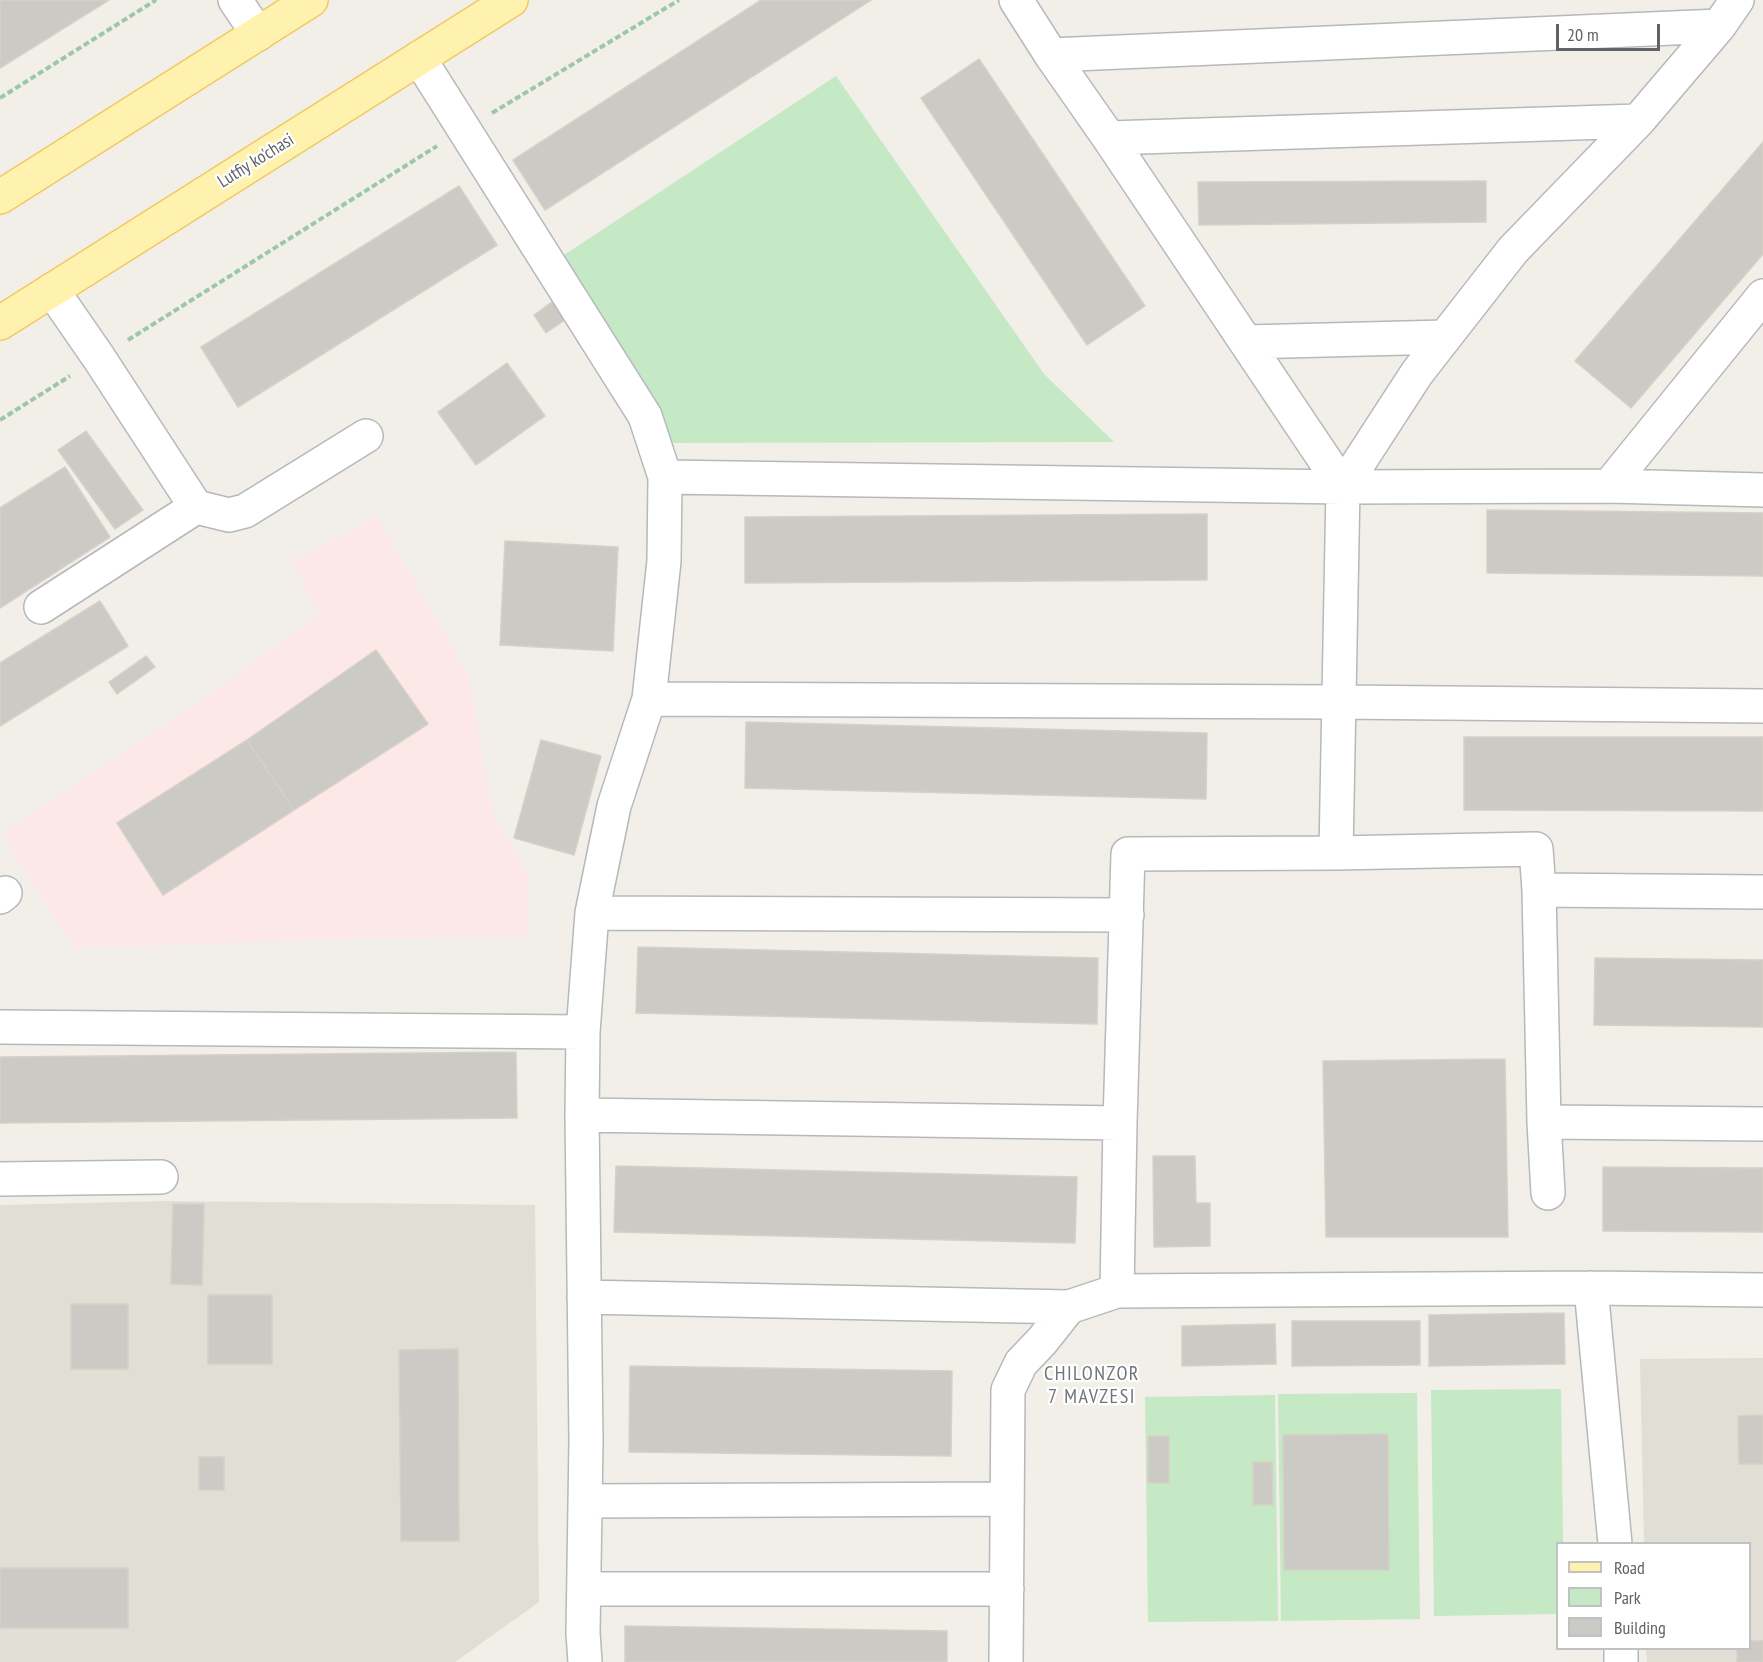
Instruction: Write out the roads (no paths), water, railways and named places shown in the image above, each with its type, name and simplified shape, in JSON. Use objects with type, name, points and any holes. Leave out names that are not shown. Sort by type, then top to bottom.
[{"type":"main road","points":[[0,197],[311,0]]},
{"type":"main road","name":"Lutfiy ko'chasi","points":[[0,323],[511,0]]},
{"type":"lane","points":[[235,0],[258,34]]},
{"type":"lane","points":[[1016,0],[1343,487]]},
{"type":"lane","points":[[1051,55],[1728,13]]},
{"type":"lane","points":[[1336,853],[1343,487],[1417,373],[1513,250],[1638,121],[1728,13]]},
{"type":"lane","points":[[419,58],[645,416],[665,477],[664,561],[649,699],[615,806],[592,913],[584,1032],[582,1115],[585,1501],[583,1632],[585,1662]]},
{"type":"lane","points":[[1109,138],[1638,121]]},
{"type":"lane","points":[[52,290],[196,507],[229,515],[245,511],[366,436]]},
{"type":"lane","points":[[1609,486],[1763,296]]},
{"type":"lane","points":[[1246,342],[1445,337]]},
{"type":"lane","points":[[665,477],[1343,487],[1609,486],[1763,490]]},
{"type":"lane","points":[[41,607],[196,507]]},
{"type":"lane","points":[[649,699],[1763,706]]},
{"type":"lane","points":[[1117,1291],[1128,854],[1536,849],[1548,1193]]},
{"type":"lane","points":[[1539,890],[1763,892]]},
{"type":"lane","points":[[592,913],[1127,915]]},
{"type":"lane","points":[[0,1027],[584,1032]]},
{"type":"lane","points":[[582,1115],[1120,1123]]},
{"type":"lane","points":[[1545,1122],[1763,1124]]},
{"type":"lane","points":[[0,1179],[161,1177]]},
{"type":"lane","points":[[584,1297],[1069,1307],[1117,1291],[1591,1288],[1763,1290]]},
{"type":"lane","points":[[1591,1288],[1615,1542]]},
{"type":"lane","points":[[1006,1662],[1008,1390],[1020,1363],[1042,1341],[1069,1307]]},
{"type":"lane","points":[[585,1501],[1007,1500]]},
{"type":"lane","points":[[584,1589],[1007,1589]]},
{"type":"district","name":"CHILONZOR 7 MAVZESI","points":[[1092,1386]]}]
